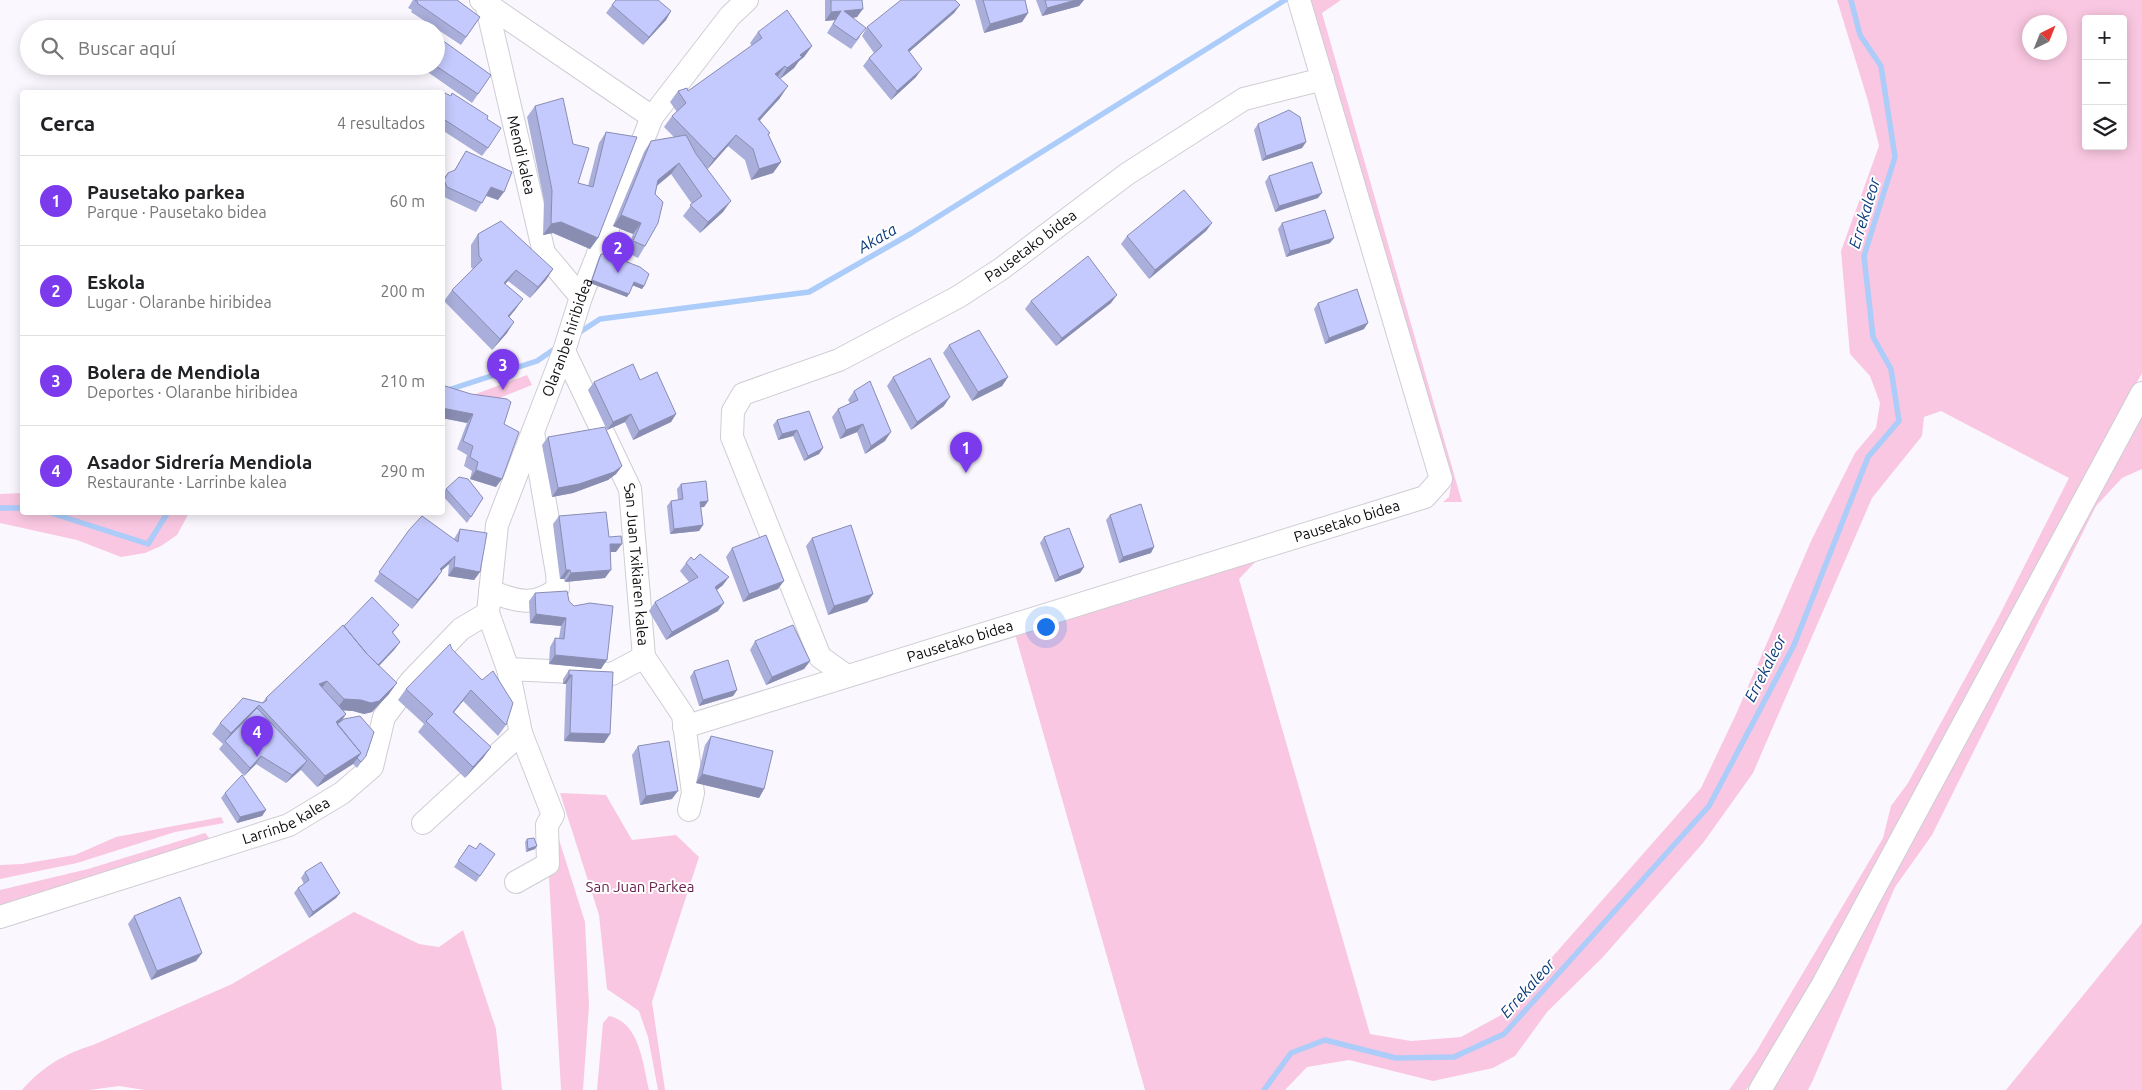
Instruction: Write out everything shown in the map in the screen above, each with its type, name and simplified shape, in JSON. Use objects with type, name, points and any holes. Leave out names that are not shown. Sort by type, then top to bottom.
[{"type":"street","name":"Olaranbe hiribidea","points":[[488,613],[497,525],[564,351],[581,297],[652,117],[730,16],[747,0]]},
{"type":"street","name":"Pausetako bidea","points":[[684,726],[1425,497],[1441,479],[1299,0]]},
{"type":"street","points":[[483,2],[652,117]]},
{"type":"street","name":"Mendi kalea","points":[[483,2],[544,253],[581,297]]},
{"type":"street","name":"Pausetako bidea","points":[[847,676],[820,657],[732,437],[733,411],[743,394],[839,360],[958,297],[1001,269],[1127,174],[1244,99],[1323,79]]},
{"type":"street","name":"San Juan Txikiaren kalea","points":[[564,351],[630,489],[644,657],[683,715],[693,793],[689,810]]},
{"type":"street","points":[[1760,1090],[1823,984],[2142,393]]},
{"type":"street","points":[[490,591],[519,602],[548,597],[558,588],[533,432]]},
{"type":"street","points":[[488,613],[508,669],[521,733],[553,815],[547,825],[548,864],[516,882]]},
{"type":"street","name":"Larrinbe kalea","points":[[0,917],[289,825],[342,793],[372,766],[384,717],[410,681],[461,629],[488,613]]},
{"type":"street","points":[[508,669],[612,674],[644,657]]},
{"type":"street","points":[[423,823],[521,733]]},
{"type":"green space","points":[[1310,0],[1341,0],[1322,13],[1462,502],[1443,502],[1449,497],[1451,486],[1334,93]]},
{"type":"green space","points":[[1837,0],[2142,0],[2142,373],[1782,1036],[1746,1090],[1729,1090],[1756,1052],[1883,838],[1891,806],[1908,783],[1998,618],[2069,478],[1941,411],[1924,417],[1922,436],[1872,498],[1753,773],[1703,843],[1603,957],[1547,1012],[1515,1056],[1493,1068],[1433,1081],[1349,1060],[1307,1067],[1285,1090],[1145,1090],[1015,634],[1258,559],[1239,579],[1370,1034],[1411,1041],[1461,1037],[1501,1015],[1701,788],[1737,712],[1812,539],[1855,453],[1876,428],[1880,403],[1870,376],[1850,354],[1841,251],[1879,146],[1868,101]]},
{"type":"green space","points":[[527,375],[532,385],[477,407],[473,395]]},
{"type":"green space","points":[[2142,408],[2142,469],[2122,478],[2096,506],[1932,835],[1895,887],[1808,1090],[1771,1090]]},
{"type":"green space","points":[[20,493],[20,515],[188,515],[177,535],[161,546],[145,553],[121,557],[77,540],[0,523],[0,494]]},
{"type":"green space","name":"San Juan Parkea","points":[[560,793],[606,795],[632,840],[676,835],[699,857],[652,1002],[665,1090],[658,1090],[648,1037],[639,1011],[607,989],[599,915]]},
{"type":"green space","points":[[221,817],[224,823],[175,832],[77,863],[0,879],[0,865],[22,864],[75,855],[116,837]]},
{"type":"green space","points":[[556,830],[585,922],[589,1006],[583,1090],[561,1090],[549,877],[552,872]]},
{"type":"green space","points":[[205,833],[210,839],[63,889],[0,905],[0,890],[88,869]]},
{"type":"green space","points":[[354,912],[419,944],[439,947],[463,930],[496,1029],[502,1090],[145,1090],[119,1086],[89,1090],[22,1090],[37,1075],[63,1057],[232,984]]},
{"type":"green space","points":[[2142,923],[2142,1090],[2006,1090]]},
{"type":"green space","points":[[609,1016],[619,1020],[634,1035],[642,1057],[649,1090],[597,1090],[603,1023]]},
{"type":"building","points":[[415,0],[457,0],[480,17],[466,37]]},
{"type":"building","points":[[616,0],[658,0],[671,11],[649,37],[612,5]]},
{"type":"building","points":[[831,0],[862,0],[863,9],[844,11],[866,28],[856,40],[833,24],[841,11],[831,12]]},
{"type":"building","points":[[901,0],[955,0],[960,5],[908,50],[922,69],[897,91],[869,58],[882,46],[867,27]]},
{"type":"building","points":[[983,0],[1025,0],[1028,13],[990,24]]},
{"type":"building","points":[[1045,0],[1076,0],[1047,8]]},
{"type":"building","points":[[787,10],[812,46],[800,55],[802,57],[775,74],[788,86],[758,119],[770,133],[768,134],[781,162],[759,169],[753,149],[736,135],[714,159],[672,116],[686,103],[678,91],[687,88],[688,91],[762,38],[758,32]]},
{"type":"building","points":[[445,42],[491,75],[478,94],[445,72]]},
{"type":"building","points":[[445,93],[451,96],[452,93],[488,116],[487,119],[501,128],[488,148],[445,120]]},
{"type":"building","points":[[563,98],[573,144],[589,148],[578,183],[593,187],[606,132],[637,137],[598,238],[561,222],[551,224],[552,190],[535,106]]},
{"type":"building","points":[[1289,110],[1300,117],[1306,142],[1266,156],[1258,124]]},
{"type":"building","points":[[686,135],[696,154],[731,201],[708,222],[690,205],[702,196],[679,163],[658,180],[655,194],[663,202],[658,223],[645,246],[633,241],[641,223],[621,215],[651,141]]},
{"type":"building","points":[[466,151],[512,172],[504,192],[491,187],[482,203],[447,187],[445,178],[448,173],[455,170]]},
{"type":"building","points":[[1312,162],[1322,193],[1279,206],[1269,176]]},
{"type":"building","points":[[1184,190],[1212,223],[1155,270],[1127,236]]},
{"type":"building","points":[[1325,210],[1334,238],[1290,251],[1282,223]]},
{"type":"building","points":[[501,221],[553,269],[538,287],[516,270],[504,283],[523,299],[508,316],[514,322],[500,339],[452,290],[482,260],[479,256],[478,234]]},
{"type":"building","points":[[601,254],[607,254],[640,267],[649,274],[644,286],[634,282],[629,294],[592,280]]},
{"type":"building","points":[[1088,256],[1117,295],[1062,338],[1031,301]]},
{"type":"building","points":[[1357,289],[1368,323],[1329,338],[1318,303]]},
{"type":"building","points":[[979,330],[1008,377],[978,392],[949,345]]},
{"type":"building","points":[[930,358],[950,397],[917,422],[893,377]]},
{"type":"building","points":[[633,364],[640,380],[657,372],[676,414],[639,431],[631,414],[613,422],[594,382]]},
{"type":"building","points":[[870,381],[891,432],[871,446],[863,424],[846,430],[838,409],[858,400],[854,391]]},
{"type":"building","points":[[445,386],[471,394],[507,399],[511,402],[504,424],[519,432],[502,479],[476,470],[478,462],[470,457],[473,446],[463,441],[473,414],[445,409]]},
{"type":"building","points":[[809,411],[823,448],[808,456],[797,430],[782,434],[777,420]]},
{"type":"building","points":[[605,427],[622,466],[614,472],[579,484],[558,488],[548,437]]},
{"type":"building","points":[[459,477],[468,479],[483,498],[471,517],[446,489]]},
{"type":"building","points":[[706,481],[708,501],[700,502],[703,525],[674,529],[671,501],[683,499],[681,484]]},
{"type":"building","points":[[1141,504],[1154,547],[1123,557],[1110,515]]},
{"type":"building","points":[[606,512],[609,537],[621,536],[622,544],[610,544],[611,570],[571,573],[570,570],[566,570],[559,516]]},
{"type":"building","points":[[422,516],[458,542],[460,529],[487,533],[480,572],[454,567],[455,556],[440,569],[442,571],[418,600],[379,572],[409,530]]},
{"type":"building","points":[[851,525],[873,594],[834,606],[812,538]]},
{"type":"building","points":[[1069,528],[1084,567],[1059,577],[1044,537]]},
{"type":"building","points":[[766,535],[784,581],[749,594],[732,548]]},
{"type":"building","points":[[700,554],[729,577],[715,587],[724,603],[672,632],[655,602],[698,577],[686,563],[691,557],[694,560]]},
{"type":"building","points":[[567,591],[569,601],[574,606],[590,603],[613,606],[607,660],[555,655],[555,638],[564,639],[566,618],[536,614],[535,593]]},
{"type":"building","points":[[372,597],[399,625],[392,632],[400,642],[378,665],[344,626]]},
{"type":"building","points":[[343,625],[367,654],[397,683],[379,701],[371,703],[361,700],[344,699],[327,681],[319,684],[346,714],[336,722],[361,753],[325,776],[259,705],[231,733],[220,723],[243,698],[263,703],[267,700],[266,698]]},
{"type":"building","points":[[793,625],[810,661],[772,677],[755,641]]},
{"type":"building","points":[[450,644],[452,649],[482,680],[493,671],[513,703],[506,725],[471,690],[453,712],[491,747],[473,767],[426,721],[433,714],[406,689]]},
{"type":"building","points":[[728,660],[737,690],[703,700],[694,671]]},
{"type":"building","points":[[569,670],[613,672],[610,734],[570,733],[572,675],[569,675]]},
{"type":"building","points":[[257,708],[307,761],[292,775],[261,756],[250,768],[225,741]]},
{"type":"building","points":[[360,716],[374,732],[366,756],[361,762],[357,758],[361,753],[337,724],[344,719]]},
{"type":"building","points":[[711,736],[773,751],[764,789],[702,774]]},
{"type":"building","points":[[669,741],[678,791],[646,796],[638,746]]},
{"type":"building","points":[[242,775],[266,810],[240,817],[225,793]]},
{"type":"building","points":[[534,838],[537,846],[528,849],[527,839]]},
{"type":"building","points":[[480,843],[495,854],[480,876],[458,861],[469,845],[476,849]]},
{"type":"building","points":[[321,862],[340,893],[313,912],[298,888],[309,880],[305,872]]},
{"type":"building","points":[[180,897],[202,953],[157,971],[134,916]]},
{"type":"waterway","name":"Akata","points":[[577,334],[600,319],[809,292],[912,233],[1285,0]]},
{"type":"waterway","name":"Errekaleor","points":[[1264,1090],[1291,1053],[1325,1040],[1396,1058],[1454,1057],[1504,1034],[1709,806],[1794,645],[1868,457],[1899,421],[1891,369],[1873,337],[1864,256],[1895,157],[1881,66],[1860,35],[1851,0]]},
{"type":"waterway","name":"Akata","points":[[445,391],[537,361],[559,346]]},
{"type":"waterway","name":"Akata","points":[[0,508],[20,508]]},
{"type":"waterway","name":"Akata","points":[[57,515],[148,544],[166,515]]},
{"type":"place","name":"Eskola","points":[[618,273]]},
{"type":"place","name":"Bolera de Mendiola","points":[[503,390]]},
{"type":"place","name":"Pausetako parkea","points":[[966,473]]},
{"type":"place","name":"Asador Sidrería Mendiola","points":[[257,757]]}]
